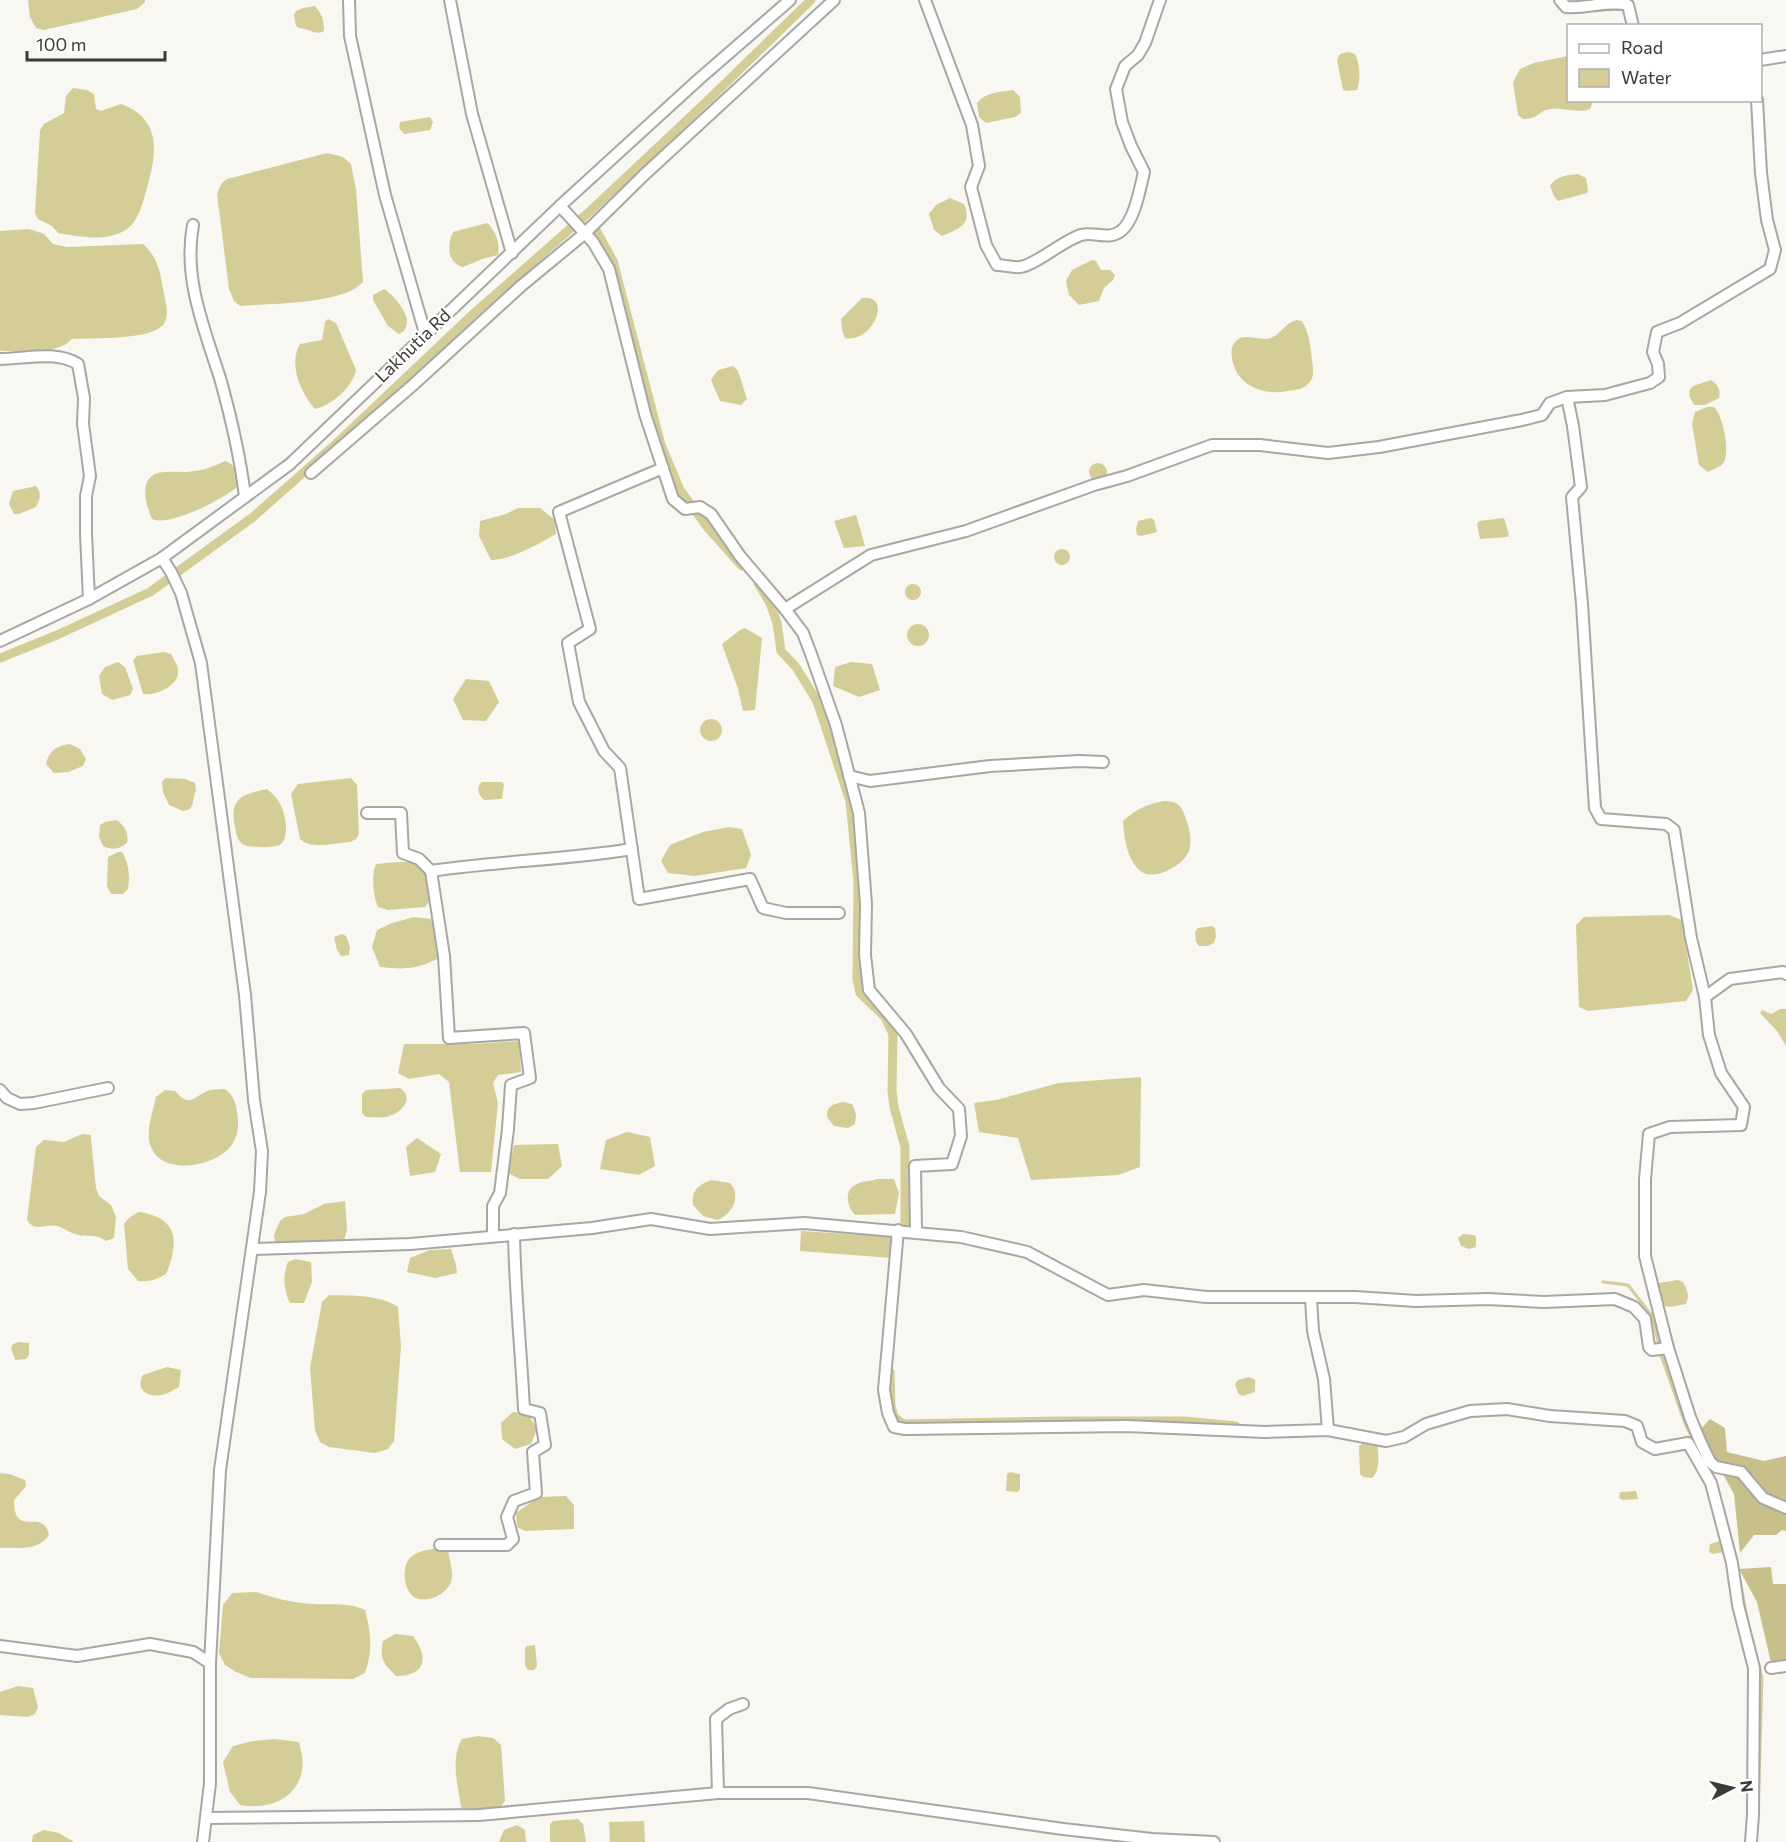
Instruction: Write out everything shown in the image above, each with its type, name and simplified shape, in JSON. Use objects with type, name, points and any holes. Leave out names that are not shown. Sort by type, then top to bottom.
[{"type":"street","points":[[349,0],[350,36],[385,195],[425,333]]},
{"type":"street","points":[[450,0],[472,114],[512,253]]},
{"type":"street","name":"Lakhutia Rd","points":[[0,641],[89,599],[162,558],[290,464],[560,206],[790,0]]},
{"type":"street","points":[[312,473],[521,286],[584,234],[644,175],[834,0]]},
{"type":"street","points":[[925,0],[972,126],[979,166],[971,187],[986,245],[998,265],[1022,268],[1067,240],[1084,234],[1113,235],[1126,225],[1138,199],[1144,172],[1125,130],[1116,89],[1125,66],[1138,54],[1145,43],[1160,0]]},
{"type":"street","points":[[1560,0],[1566,7],[1580,8],[1615,1],[1628,5],[1633,24]]},
{"type":"street","points":[[1762,60],[1786,56]]},
{"type":"street","points":[[785,609],[871,555],[966,531],[1212,445],[1260,445],[1328,453],[1379,447],[1522,420],[1542,415],[1550,403],[1567,397],[1605,395],[1650,383],[1659,377],[1658,364],[1653,352],[1657,332],[1680,323],[1770,270],[1775,250],[1767,220],[1761,173],[1757,102]]},
{"type":"street","points":[[560,206],[593,242],[609,269],[645,414],[673,499],[685,509],[700,507],[711,514],[740,556],[803,633],[812,654],[836,725],[859,813],[866,904],[865,955],[869,990],[906,1034],[939,1088],[959,1109],[961,1136],[952,1164],[915,1166],[916,1232]]},
{"type":"street","points":[[193,225],[189,250],[194,293],[232,426],[241,464],[245,496]]},
{"type":"street","points":[[0,359],[46,356],[69,359],[78,364],[84,398],[83,424],[90,476],[86,534],[89,599]]},
{"type":"street","points":[[1567,397],[1581,487],[1572,497],[1582,604],[1594,808],[1601,819],[1666,824],[1674,830],[1691,938],[1705,997],[1710,1035],[1721,1074],[1744,1107],[1741,1125],[1670,1127],[1649,1134],[1645,1179],[1645,1256],[1668,1348],[1700,1441],[1710,1462],[1716,1467],[1741,1472],[1763,1498],[1786,1508]]},
{"type":"street","points":[[663,468],[559,512],[590,629],[568,643],[579,702],[604,751],[620,768],[639,899],[750,879],[764,908],[786,913],[839,913]]},
{"type":"street","points":[[162,558],[181,593],[201,663],[245,995],[254,1100],[262,1151],[260,1192],[220,1470],[210,1663],[210,1783],[203,1842]]},
{"type":"street","points":[[849,776],[870,781],[990,766],[1079,761],[1103,762]]},
{"type":"street","points":[[366,813],[401,813],[403,854],[419,859],[431,871],[444,956],[449,1038],[524,1033],[530,1078],[511,1085],[505,1159],[500,1192],[493,1206],[493,1236]]},
{"type":"street","points":[[431,871],[469,865],[588,856],[632,849]]},
{"type":"street","points":[[1705,997],[1730,979],[1783,972],[1786,974]]},
{"type":"street","points":[[0,1090],[7,1098],[20,1104],[34,1104],[108,1088]]},
{"type":"street","points":[[252,1249],[410,1244],[592,1228],[651,1219],[710,1229],[804,1223],[961,1237],[1027,1252],[1108,1295],[1144,1290],[1206,1297],[1355,1297],[1416,1301],[1488,1299],[1544,1302],[1615,1299],[1634,1307],[1645,1319],[1649,1347],[1652,1350],[1668,1348]]},
{"type":"street","points":[[898,1230],[884,1390],[888,1413],[894,1426],[905,1429],[1126,1426],[1265,1431],[1328,1430],[1386,1441],[1404,1437],[1426,1424],[1470,1411],[1507,1409],[1550,1416],[1625,1421],[1637,1426],[1642,1442],[1655,1449],[1688,1443],[1710,1483],[1732,1563],[1738,1605],[1754,1668],[1753,1815],[1750,1842]]},
{"type":"street","points":[[440,1545],[507,1545],[513,1539],[507,1517],[514,1501],[536,1493],[533,1452],[545,1445],[540,1413],[524,1409],[514,1284],[514,1234]]},
{"type":"street","points":[[1311,1298],[1313,1331],[1324,1379],[1328,1430]]},
{"type":"street","points":[[0,1646],[77,1656],[150,1644],[193,1652],[210,1663]]},
{"type":"street","points":[[1771,1668],[1786,1666]]},
{"type":"street","points":[[718,1793],[717,1719],[729,1709],[743,1704]]},
{"type":"street","points":[[206,1818],[479,1815],[718,1793],[808,1793],[1063,1829],[1152,1839],[1214,1842]]},
{"type":"shaded area","points":[[1710,1419],[1725,1428],[1727,1452],[1764,1461],[1786,1456],[1786,1531],[1782,1530],[1776,1535],[1754,1535],[1740,1553],[1734,1494],[1699,1431]]},
{"type":"shaded area","points":[[1771,1567],[1773,1584],[1786,1584],[1786,1662],[1771,1663],[1757,1602],[1739,1569]]},
{"type":"water","points":[[28,0],[145,0],[145,2],[137,9],[44,30],[36,28],[30,17]]},
{"type":"water","points":[[315,6],[322,17],[324,31],[315,32],[296,26],[294,15],[296,11]]},
{"type":"water","points":[[1348,52],[1355,54],[1358,63],[1357,90],[1343,90],[1337,60],[1340,54]]},
{"type":"water","points":[[1567,56],[1567,102],[1593,102],[1590,109],[1581,111],[1550,109],[1532,118],[1523,119],[1518,115],[1513,82],[1520,69],[1534,63]]},
{"type":"water","points":[[73,88],[87,90],[94,94],[96,109],[101,111],[121,104],[135,111],[145,120],[154,142],[152,168],[137,216],[127,229],[106,237],[58,233],[52,226],[38,219],[35,213],[40,130],[44,124],[64,113],[66,96]]},
{"type":"water","points":[[1013,90],[1020,97],[1021,113],[1015,117],[986,123],[979,117],[977,103],[981,99],[994,93]]},
{"type":"water","points":[[430,117],[433,122],[430,130],[404,134],[399,128],[400,122]]},
{"type":"water","points":[[327,153],[343,157],[351,164],[356,189],[363,282],[353,290],[323,299],[240,306],[234,301],[229,289],[217,194],[221,184],[227,179]]},
{"type":"water","points":[[1578,174],[1586,178],[1587,193],[1558,201],[1550,186],[1552,183],[1562,177]]},
{"type":"water","points":[[950,198],[964,204],[967,217],[962,225],[942,236],[934,230],[929,214],[936,205]]},
{"type":"water","points":[[487,223],[497,237],[498,255],[463,267],[454,262],[449,248],[453,232]]},
{"type":"water","points":[[29,229],[44,234],[53,244],[67,247],[143,244],[156,261],[160,272],[167,310],[163,325],[156,330],[134,336],[72,339],[57,348],[48,350],[0,351],[0,231]]},
{"type":"water","points":[[1092,260],[1096,261],[1101,270],[1110,270],[1115,275],[1104,288],[1099,301],[1079,305],[1069,295],[1066,281],[1072,270]]},
{"type":"water","points":[[384,289],[399,303],[405,313],[407,323],[404,331],[399,334],[388,326],[373,300],[373,295]]},
{"type":"water","points":[[862,298],[872,299],[877,303],[876,319],[864,334],[855,338],[845,338],[841,319]]},
{"type":"water","points":[[328,319],[336,323],[356,370],[354,377],[340,395],[328,404],[315,409],[301,387],[295,360],[300,344],[322,340],[325,322]]},
{"type":"water","points":[[1297,320],[1302,321],[1310,345],[1313,372],[1309,383],[1300,389],[1270,392],[1252,387],[1245,382],[1239,376],[1232,358],[1234,343],[1244,337],[1271,338]]},
{"type":"water","points":[[733,366],[738,371],[747,399],[741,405],[720,401],[711,380],[718,370]]},
{"type":"water","points":[[1711,380],[1718,388],[1719,398],[1705,405],[1694,405],[1689,395],[1690,389]]},
{"type":"water","points":[[1714,407],[1717,411],[1725,434],[1726,450],[1724,462],[1708,472],[1699,465],[1692,424],[1695,412]]},
{"type":"water","points":[[225,461],[236,471],[238,486],[221,498],[183,516],[171,519],[152,519],[145,496],[150,477],[165,472],[202,470]]},
{"type":"water","points":[[1098,463],[1104,466],[1107,472],[1104,478],[1098,481],[1092,478],[1089,472],[1092,466]]},
{"type":"water","points":[[36,486],[40,496],[36,507],[14,514],[9,504],[13,491]]},
{"type":"water","points":[[518,508],[540,508],[555,520],[556,534],[516,554],[491,560],[479,536],[480,521]]},
{"type":"water","points":[[856,515],[865,546],[844,548],[834,521]]},
{"type":"water","points":[[1151,518],[1154,520],[1157,532],[1137,535],[1138,521]]},
{"type":"water","points":[[1504,518],[1509,535],[1507,537],[1480,539],[1477,524],[1479,521]]},
{"type":"water","points":[[1062,549],[1068,551],[1070,557],[1068,563],[1062,565],[1056,563],[1054,557],[1056,551]]},
{"type":"water","points":[[913,584],[919,586],[921,592],[919,598],[913,600],[907,598],[905,592],[907,586]]},
{"type":"water","points":[[918,624],[926,627],[929,635],[926,643],[918,646],[910,643],[907,635],[910,627]]},
{"type":"water","points":[[745,628],[762,638],[755,710],[743,711],[738,689],[722,644]]},
{"type":"water","points":[[164,652],[171,654],[176,664],[177,678],[164,690],[153,694],[143,694],[133,660],[137,656]]},
{"type":"water","points":[[118,662],[125,667],[133,689],[130,695],[112,700],[102,694],[99,676],[105,667]]},
{"type":"water","points":[[851,662],[872,664],[880,690],[859,697],[833,686],[835,667]]},
{"type":"water","points":[[466,679],[489,681],[499,702],[486,721],[463,720],[453,699]]},
{"type":"water","points":[[711,719],[719,722],[722,730],[719,738],[711,741],[703,738],[700,730],[703,722]]},
{"type":"water","points":[[70,744],[80,749],[86,759],[83,766],[68,772],[54,773],[46,764],[49,755],[57,748]]},
{"type":"water","points":[[165,778],[185,779],[195,783],[196,791],[190,809],[183,811],[169,805],[163,792],[162,782]]},
{"type":"water","points":[[351,778],[357,785],[359,834],[356,839],[350,842],[317,845],[300,839],[291,794],[298,784]]},
{"type":"water","points":[[482,782],[504,784],[502,799],[484,800],[479,791]]},
{"type":"water","points":[[267,789],[283,809],[286,834],[283,841],[279,845],[269,847],[242,844],[235,827],[236,804],[244,796]]},
{"type":"water","points":[[1164,801],[1176,803],[1183,811],[1190,835],[1189,851],[1181,861],[1168,870],[1148,874],[1137,868],[1130,856],[1125,842],[1123,821],[1142,808]]},
{"type":"water","points":[[116,820],[126,830],[127,843],[115,849],[103,846],[99,837],[100,825]]},
{"type":"water","points":[[729,827],[742,829],[751,855],[746,868],[695,876],[668,873],[661,861],[670,845],[703,832]]},
{"type":"water","points":[[122,852],[128,866],[128,889],[123,894],[111,894],[107,886],[108,857]]},
{"type":"water","points":[[418,862],[428,870],[432,898],[425,907],[388,910],[378,907],[373,885],[376,864]]},
{"type":"water","points":[[1669,915],[1682,920],[1693,990],[1686,1001],[1588,1011],[1579,1007],[1576,925],[1584,917]]},
{"type":"water","points":[[414,917],[431,919],[439,940],[441,957],[412,968],[380,967],[372,947],[377,930]]},
{"type":"water","points":[[1212,926],[1215,928],[1216,936],[1214,943],[1199,946],[1195,932],[1198,928]]},
{"type":"water","points":[[342,934],[346,936],[350,947],[349,955],[341,956],[337,950],[334,937]]},
{"type":"water","points":[[1780,1009],[1786,1009],[1786,1046],[1777,1031],[1760,1013],[1762,1010],[1771,1014]]},
{"type":"water","points":[[519,1041],[521,1072],[498,1075],[493,1083],[498,1103],[491,1172],[460,1172],[449,1082],[439,1074],[409,1079],[398,1073],[404,1044],[474,1044]]},
{"type":"water","points":[[1141,1077],[1140,1167],[1118,1175],[1031,1180],[1018,1138],[979,1132],[974,1103],[996,1100],[1059,1083]]},
{"type":"water","points":[[400,1088],[407,1097],[404,1106],[396,1113],[386,1117],[366,1117],[362,1113],[362,1094],[366,1090]]},
{"type":"water","points":[[225,1089],[234,1099],[238,1117],[237,1135],[230,1147],[212,1160],[189,1165],[166,1162],[157,1156],[149,1141],[150,1122],[156,1097],[165,1090],[175,1091],[185,1099],[192,1100],[210,1090]]},
{"type":"water","points":[[843,1102],[852,1104],[856,1114],[855,1124],[848,1128],[834,1126],[827,1117],[831,1106]]},
{"type":"water","points":[[627,1132],[650,1137],[655,1166],[639,1175],[600,1169],[606,1140]]},
{"type":"water","points":[[82,1134],[91,1135],[96,1188],[99,1196],[111,1205],[116,1217],[114,1238],[106,1241],[98,1237],[75,1234],[53,1225],[37,1227],[27,1220],[36,1147],[44,1140],[64,1142]]},
{"type":"water","points":[[417,1138],[441,1154],[435,1172],[410,1176],[406,1147]]},
{"type":"water","points":[[558,1144],[562,1166],[548,1179],[520,1179],[508,1173],[514,1145]]},
{"type":"water","points":[[877,1179],[894,1179],[899,1193],[895,1214],[855,1215],[848,1203],[850,1190],[859,1183]]},
{"type":"water","points":[[711,1180],[730,1183],[735,1194],[731,1210],[717,1220],[703,1216],[693,1205],[696,1189]]},
{"type":"water","points":[[345,1201],[347,1229],[344,1241],[283,1244],[275,1241],[276,1230],[280,1221],[285,1217],[304,1214],[324,1204]]},
{"type":"water","points":[[139,1212],[152,1215],[169,1226],[174,1242],[166,1274],[149,1281],[138,1281],[128,1269],[124,1224]]},
{"type":"water","points":[[801,1231],[893,1237],[892,1258],[800,1251]]},
{"type":"water","points":[[1463,1234],[1476,1237],[1476,1247],[1469,1249],[1461,1246],[1458,1238]]},
{"type":"water","points":[[451,1249],[457,1273],[435,1278],[407,1272],[410,1258],[430,1250]]},
{"type":"water","points":[[296,1259],[311,1262],[312,1282],[304,1303],[290,1303],[285,1288],[286,1267],[288,1262]]},
{"type":"water","points":[[1678,1280],[1683,1282],[1687,1290],[1686,1304],[1666,1306],[1661,1300],[1657,1287],[1659,1283]]},
{"type":"water","points":[[329,1295],[374,1298],[398,1307],[401,1346],[394,1441],[388,1449],[375,1453],[329,1447],[320,1442],[315,1430],[310,1368],[322,1302]]},
{"type":"water","points":[[18,1342],[29,1343],[29,1355],[26,1359],[15,1360],[11,1348]]},
{"type":"water","points":[[167,1367],[181,1370],[179,1387],[169,1393],[159,1395],[149,1394],[142,1389],[143,1375]]},
{"type":"water","points":[[1249,1377],[1255,1380],[1255,1392],[1242,1396],[1238,1393],[1235,1384],[1238,1380]]},
{"type":"water","points":[[513,1412],[529,1415],[537,1429],[531,1444],[515,1449],[502,1439],[501,1423]]},
{"type":"water","points":[[1367,1441],[1377,1444],[1378,1448],[1378,1467],[1372,1478],[1363,1477],[1360,1474],[1359,1446]]},
{"type":"water","points":[[1010,1472],[1020,1474],[1018,1492],[1006,1491],[1007,1474]]},
{"type":"water","points":[[0,1473],[25,1480],[26,1486],[14,1500],[15,1512],[23,1521],[41,1523],[46,1527],[49,1535],[39,1544],[0,1548]]},
{"type":"water","points":[[1636,1491],[1638,1499],[1619,1498],[1620,1492]]},
{"type":"water","points":[[566,1496],[574,1505],[574,1529],[525,1531],[517,1527],[516,1513],[538,1497]]},
{"type":"water","points":[[1724,1542],[1725,1552],[1712,1554],[1709,1552],[1710,1544]]},
{"type":"water","points":[[442,1548],[448,1550],[452,1572],[448,1588],[433,1598],[416,1598],[408,1590],[406,1584],[405,1572],[408,1561],[418,1553]]},
{"type":"water","points":[[256,1592],[298,1603],[346,1605],[365,1610],[370,1642],[365,1673],[353,1679],[251,1678],[225,1665],[219,1653],[223,1605],[232,1593]]},
{"type":"water","points":[[395,1634],[413,1636],[418,1644],[423,1658],[419,1669],[414,1673],[396,1676],[384,1661],[383,1641]]},
{"type":"water","points":[[535,1645],[537,1666],[534,1670],[528,1670],[525,1665],[525,1648]]},
{"type":"water","points":[[18,1686],[33,1688],[38,1707],[35,1714],[28,1717],[0,1715],[0,1692]]},
{"type":"water","points":[[478,1736],[493,1738],[501,1745],[505,1801],[499,1809],[465,1810],[461,1807],[456,1755],[462,1739]]},
{"type":"water","points":[[274,1739],[299,1742],[303,1763],[299,1780],[294,1789],[279,1801],[260,1806],[240,1805],[230,1792],[223,1762],[233,1746]]},
{"type":"water","points":[[578,1819],[583,1824],[586,1842],[550,1842],[550,1824],[553,1821]]},
{"type":"water","points":[[644,1821],[645,1842],[610,1842],[609,1822]]},
{"type":"water","points":[[517,1825],[525,1830],[526,1842],[499,1842],[504,1830]]},
{"type":"water","points":[[44,1830],[59,1833],[74,1842],[32,1842],[33,1835]]},
{"type":"waterway","points":[[0,658],[57,635],[150,592],[253,517],[339,441],[471,316],[588,213],[811,0]]},
{"type":"waterway","points":[[596,230],[613,261],[661,445],[680,490],[708,528],[742,566]]},
{"type":"waterway","points":[[758,583],[770,603],[777,623],[781,651],[796,667],[817,701],[850,801],[858,881],[857,979],[860,993],[885,1017],[893,1034],[892,1091],[905,1147],[905,1225]]},
{"type":"waterway","points":[[1603,1282],[1628,1285],[1652,1316],[1659,1345]]},
{"type":"waterway","points":[[1660,1352],[1686,1426],[1694,1441]]},
{"type":"waterway","points":[[890,1372],[891,1406],[894,1417],[903,1424],[1184,1421],[1236,1426]]},
{"type":"waterway","points":[[1716,1484],[1734,1550]]},
{"type":"waterway","points":[[1740,1580],[1749,1629]]},
{"type":"waterway","points":[[1752,1639],[1762,1678],[1758,1814]]}]
